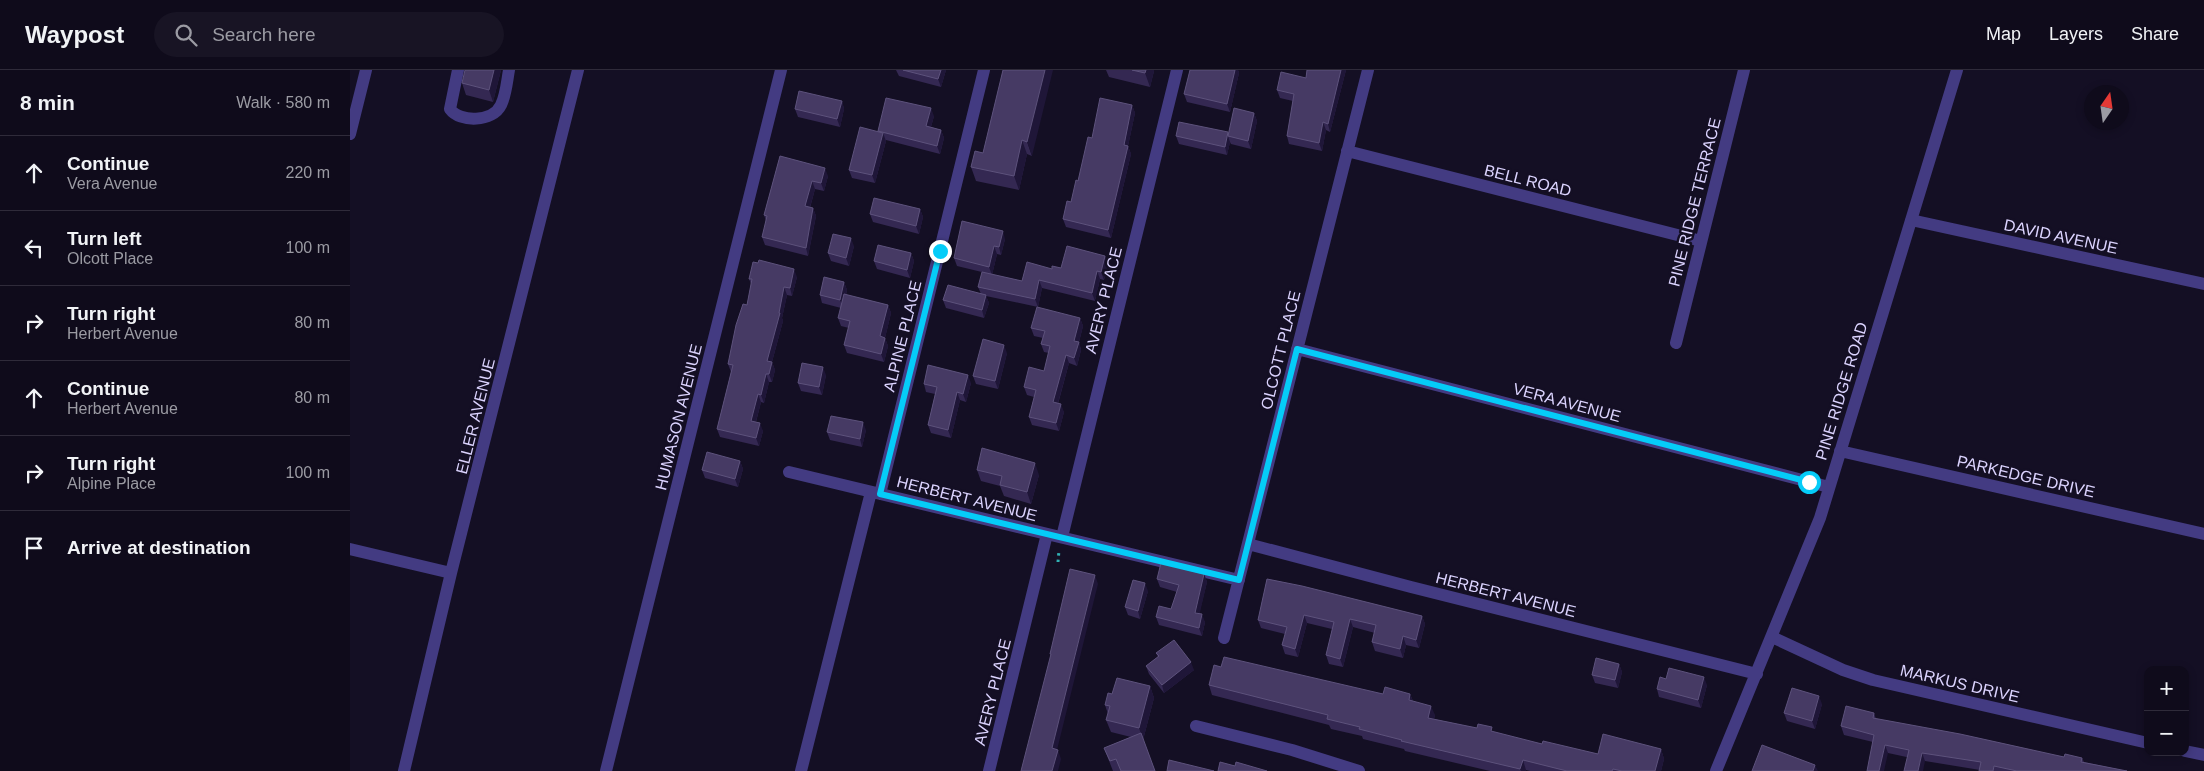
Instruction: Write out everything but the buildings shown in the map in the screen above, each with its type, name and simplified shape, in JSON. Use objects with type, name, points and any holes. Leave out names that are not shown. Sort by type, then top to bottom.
[{"type":"street","points":[[350,134],[366,70]]},
{"type":"street","points":[[458,70],[450,109],[454,114],[462,118],[484,118],[494,113],[501,105],[509,70]]},
{"type":"street","name":"ELLER AVENUE","points":[[404,771],[451,573],[578,70]]},
{"type":"street","name":"HUMASON AVENUE","points":[[606,771],[781,70]]},
{"type":"street","name":"ALPINE PLACE","points":[[801,771],[984,70]]},
{"type":"street","name":"AVERY PLACE","points":[[1062,537],[1177,70]]},
{"type":"street","name":"OLCOTT PLACE","points":[[1224,638],[1368,70]]},
{"type":"street","name":"PINE RIDGE TERRACE","points":[[1676,342],[1744,70]]},
{"type":"street","name":"PINE RIDGE ROAD","points":[[1716,771],[1820,518],[1957,70]]},
{"type":"street","name":"BELL ROAD","points":[[1348,151],[1701,241]]},
{"type":"street","name":"DAVID AVENUE","points":[[1911,220],[2204,284]]},
{"type":"street","name":"VERA AVENUE","points":[[1297,349],[1829,488]]},
{"type":"street","name":"PARKEDGE DRIVE","points":[[1840,451],[2204,534]]},
{"type":"street","name":"HERBERT AVENUE","points":[[789,472],[1062,537]]},
{"type":"street","name":"AVERY PLACE","points":[[989,771],[1047,534]]},
{"type":"street","points":[[1062,537],[1239,580]]},
{"type":"street","name":"HERBERT AVENUE","points":[[1248,544],[1411,588],[1757,674]]},
{"type":"street","points":[[350,549],[451,573]]},
{"type":"street","name":"MARKUS DRIVE","points":[[1772,637],[1843,670],[1873,680],[2144,742]]},
{"type":"street","points":[[1196,726],[1292,750],[1359,771]]},
{"type":"street","points":[[2189,752],[2204,755]]},
{"type":"path","points":[[1058,562],[1059,553]]},
{"type":"route","points":[[940,251],[880,494],[1239,580],[1297,349],[1809,482]]}]
